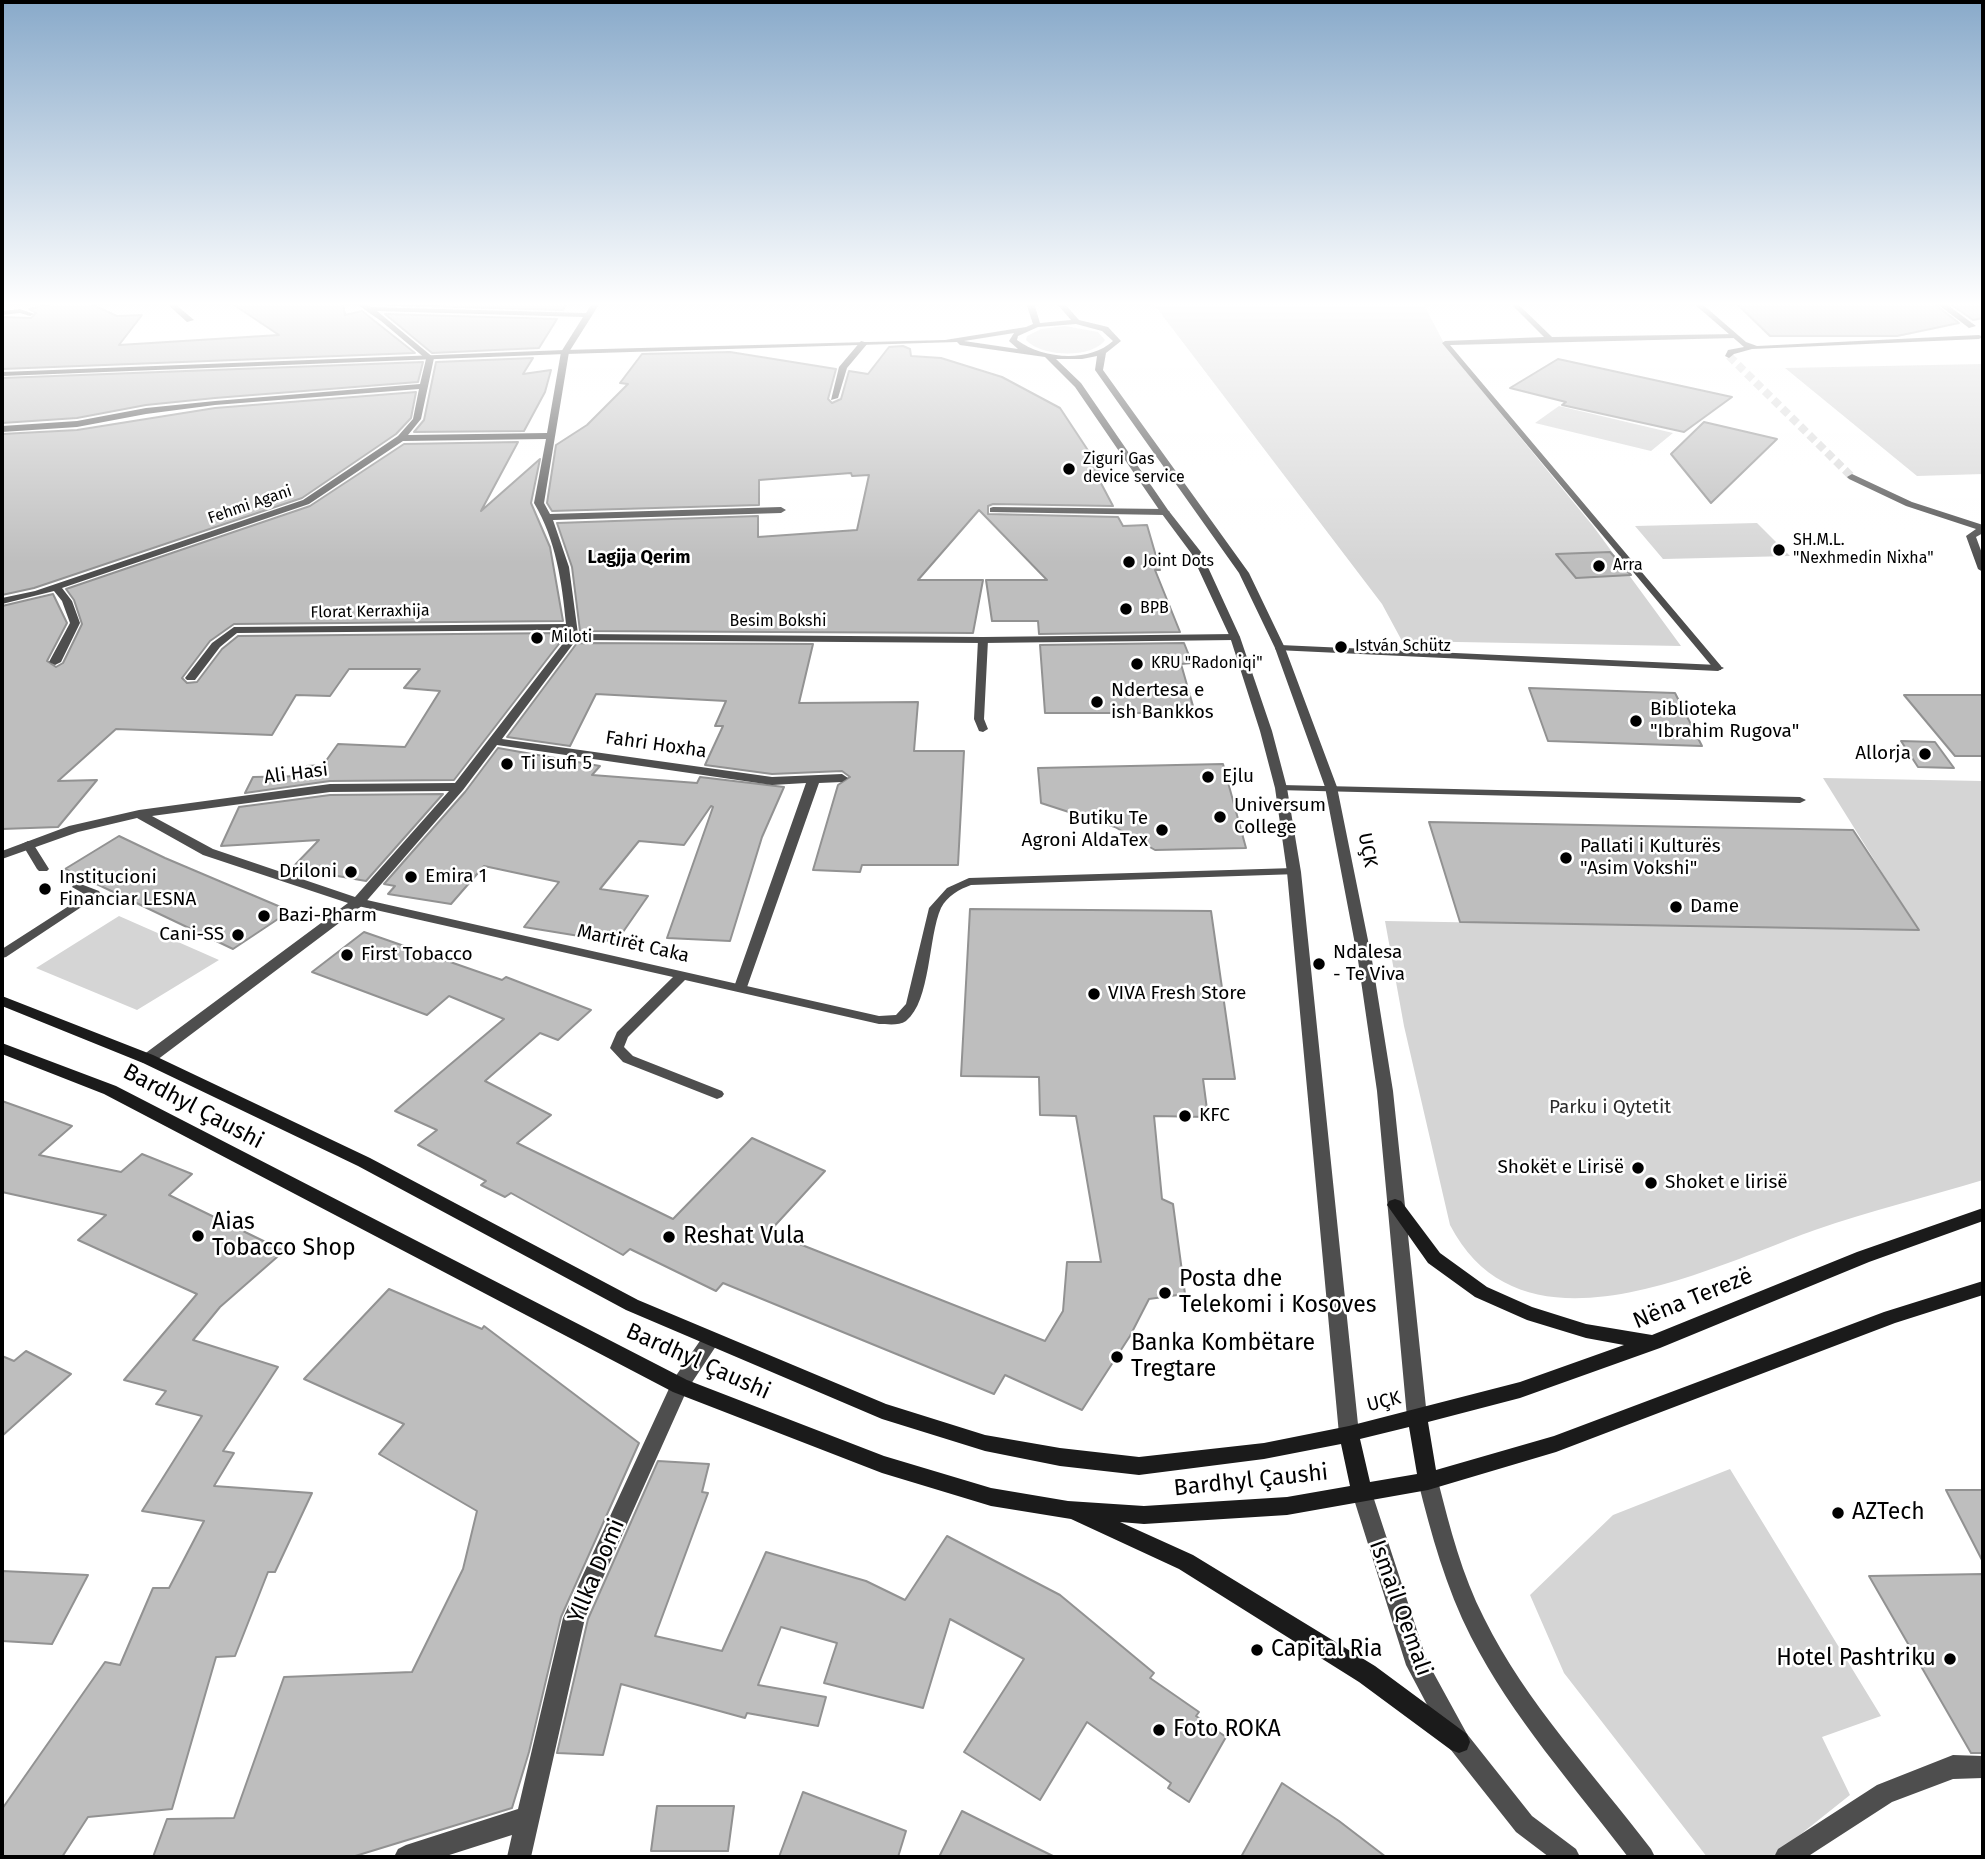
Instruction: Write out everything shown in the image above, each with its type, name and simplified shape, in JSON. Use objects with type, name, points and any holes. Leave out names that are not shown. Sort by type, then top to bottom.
[{"type":"main road","name":"Bardhyl Çaushi","points":[[2,1001],[148,1059],[364,1163],[632,1305],[882,1410],[985,1443],[1060,1457],[1139,1466],[1264,1451],[1349,1434]]},
{"type":"main road","name":"Bardhyl Çaushi","points":[[2,1048],[110,1090],[680,1386],[882,1464],[991,1497],[1068,1510],[1144,1515],[1287,1506],[1428,1481]]},
{"type":"main road","points":[[1395,1205],[1434,1258],[1482,1292],[1527,1313],[1586,1331],[1653,1343]]},
{"type":"main road","name":"Nëna Terezë","points":[[1417,1417],[1520,1390],[1653,1343],[1863,1257],[1983,1214]]},
{"type":"main road","points":[[1428,1481],[1556,1444],[1890,1317],[1983,1288]]},
{"type":"main road","name":"UÇK","points":[[1349,1434],[1417,1417],[1428,1481]]},
{"type":"main road","name":"Ismail Qemali","points":[[1349,1434],[1362,1493]]},
{"type":"main road","points":[[1068,1510],[1186,1562],[1367,1674],[1459,1742]]},
{"type":"street","points":[[2,429],[77,424],[146,411],[215,403],[378,390]]},
{"type":"street","name":"Fehmi Agani","points":[[2,601],[57,587],[306,502],[401,438],[417,419],[423,390]]},
{"type":"street","points":[[148,1059],[359,902],[459,787],[572,632],[557,541],[548,517],[539,503],[558,390]]},
{"type":"street","points":[[834,398],[836,390]]},
{"type":"street","name":"UÇK","points":[[1081,390],[1165,512],[1196,552],[1235,638],[1266,731],[1281,788],[1294,872],[1349,1434]]},
{"type":"street","name":"UÇK","points":[[1113,390],[1244,573],[1280,648],[1331,787],[1369,986],[1385,1091],[1417,1417]]},
{"type":"street","points":[[401,438],[549,436]]},
{"type":"street","points":[[1852,477],[1909,504],[1983,529]]},
{"type":"street","points":[[548,517],[781,509]]},
{"type":"street","points":[[993,510],[1165,512]]},
{"type":"street","points":[[1983,529],[1971,536],[1983,569]]},
{"type":"street","points":[[55,662],[75,623],[67,601],[57,587]]},
{"type":"street","name":"Florat Kerraxhija","points":[[191,678],[216,645],[234,630],[572,632]]},
{"type":"street","name":"Besim Bokshi","points":[[572,632],[983,640],[1235,638]]},
{"type":"street","points":[[1280,648],[1718,668]]},
{"type":"street","name":"Fahri Hoxha","points":[[494,741],[772,782],[813,782],[842,778]]},
{"type":"street","points":[[741,987],[787,864],[800,814],[813,782]]},
{"type":"street","name":"Ali Hasi","points":[[2,855],[74,829],[139,814],[330,788],[459,787]]},
{"type":"street","points":[[139,814],[208,852],[359,902]]},
{"type":"street","name":"Yllka Domi","points":[[519,1857],[525,1819],[574,1618],[680,1386],[710,1340]]},
{"type":"street","points":[[1428,1481],[1446,1554],[1487,1645],[1531,1711],[1643,1857]]},
{"type":"street","name":"Ismail Qemali","points":[[1362,1493],[1417,1665],[1459,1742],[1524,1824],[1568,1857]]},
{"type":"street","points":[[1786,1857],[1885,1793],[1953,1767],[1983,1767]]},
{"type":"street","points":[[406,1857],[525,1819]]},
{"type":"lane","points":[[1484,390],[1718,668]]},
{"type":"lane","points":[[983,640],[979,719],[983,729]]},
{"type":"lane","points":[[1281,788],[1331,787],[1800,800]]},
{"type":"lane","points":[[28,844],[43,869]]},
{"type":"lane","name":"Martirët Caka","points":[[359,902],[879,1020],[900,1019],[912,1005],[935,908],[943,896],[955,886],[993,877],[1294,872]]},
{"type":"lane","points":[[2,954],[95,894],[78,887]]},
{"type":"lane","points":[[683,975],[621,1035],[617,1048],[628,1059],[717,1094]]},
{"type":"green space","points":[[1219,390],[1481,390],[1593,526],[1681,646],[1402,641],[1382,604]]},
{"type":"green space","points":[[1812,390],[1983,390],[1983,474],[1917,476]]},
{"type":"green space","points":[[1559,406],[1673,433],[1651,451],[1535,423]]},
{"type":"green space","points":[[1757,523],[1790,556],[1663,559],[1635,526]]},
{"type":"green space","name":"Parku i Qytetit","points":[[1823,778],[1983,781],[1983,1180],[1836,1223],[1671,1282],[1619,1294],[1569,1298],[1522,1290],[1482,1267],[1450,1225],[1404,1026],[1385,921],[1918,930]]},
{"type":"green space","points":[[119,916],[219,960],[137,1010],[36,968]]},
{"type":"green space","points":[[1730,1469],[1881,1716],[1822,1737],[1850,1795],[1772,1857],[1707,1857],[1564,1673],[1530,1595],[1613,1515]]},
{"type":"building","points":[[2,390],[320,390],[146,405],[77,418],[2,423]]},
{"type":"building","points":[[430,390],[546,390],[524,431],[414,432],[424,420]]},
{"type":"building","points":[[622,390],[830,390],[828,399],[832,403],[841,399],[844,390],[1026,390],[1060,408],[1101,470],[1094,470],[1113,506],[993,504],[988,506],[988,514],[1118,517],[1123,526],[1147,525],[1160,570],[1155,570],[1180,632],[1039,634],[1038,621],[992,621],[986,580],[1047,580],[979,510],[918,580],[983,580],[973,633],[580,631],[572,567],[557,523],[758,516],[758,537],[857,530],[869,475],[852,476],[851,473],[759,480],[759,505],[552,511],[547,503],[556,445],[587,425]]},
{"type":"building","points":[[1517,390],[1699,390],[1732,397],[1684,432],[1562,405],[1566,402]]},
{"type":"building","points":[[416,392],[411,418],[396,434],[302,498],[34,588],[2,595],[2,434],[77,430],[215,408]]},
{"type":"building","points":[[1704,422],[1777,439],[1711,503],[1671,454]]},
{"type":"building","points":[[518,442],[481,511],[540,459],[531,503],[550,547],[563,621],[234,624],[210,641],[182,678],[187,683],[197,682],[222,649],[238,636],[565,633],[454,780],[330,781],[245,793],[253,777],[307,776],[307,766],[323,765],[338,744],[405,747],[440,691],[404,688],[420,669],[349,669],[330,696],[296,695],[272,735],[116,729],[58,781],[97,780],[58,827],[2,829],[2,606],[53,594],[67,623],[47,661],[56,667],[63,663],[82,624],[74,600],[66,589],[310,506],[404,444]]},
{"type":"building","points":[[1610,552],[1631,575],[1576,578],[1556,554]]},
{"type":"building","points":[[577,643],[813,644],[799,703],[918,702],[914,751],[964,751],[958,865],[862,865],[860,872],[813,870],[838,785],[850,777],[842,771],[772,774],[705,765],[723,726],[715,726],[726,701],[596,694],[570,746],[507,737]]},
{"type":"building","points":[[1184,643],[1192,663],[1181,664],[1195,713],[1045,713],[1040,645]]},
{"type":"building","points":[[1529,688],[1675,693],[1702,746],[1548,741]]},
{"type":"building","points":[[1904,695],[1983,695],[1983,756],[1955,756]]},
{"type":"building","points":[[1901,741],[1935,742],[1954,768],[1918,767]]},
{"type":"building","points":[[498,748],[600,766],[592,775],[697,783],[700,777],[784,787],[762,837],[730,941],[667,938],[713,807],[711,806],[684,845],[639,841],[600,889],[648,896],[616,942],[524,927],[559,882],[484,866],[451,904],[388,894],[395,886],[384,884],[465,792]]},
{"type":"building","points":[[1223,764],[1246,848],[1155,850],[1115,827],[1041,803],[1038,768]]},
{"type":"building","points":[[443,794],[366,881],[292,868],[319,840],[221,846],[239,807],[330,795]]},
{"type":"building","name":"Pallati i Kulturës \"Asim Vokshi\"","points":[[1429,822],[1853,830],[1919,930],[1460,922]]},
{"type":"building","points":[[119,836],[290,911],[233,949],[65,869]]},
{"type":"building","points":[[970,909],[1211,911],[1235,1079],[1203,1079],[1208,1117],[1154,1116],[1162,1199],[1173,1204],[1185,1294],[1149,1299],[1130,1336],[1082,1410],[1005,1375],[994,1394],[723,1283],[716,1291],[630,1249],[623,1255],[511,1193],[505,1197],[481,1185],[486,1181],[418,1145],[437,1130],[395,1111],[504,1019],[449,996],[427,1015],[312,972],[364,932],[502,980],[506,977],[591,1010],[558,1040],[540,1033],[485,1081],[551,1115],[517,1143],[673,1219],[752,1138],[825,1171],[769,1232],[1045,1341],[1063,1311],[1067,1262],[1101,1262],[1076,1116],[1040,1115],[1039,1077],[961,1076]]},
{"type":"building","points":[[2,1101],[72,1126],[39,1155],[121,1172],[142,1154],[192,1174],[169,1195],[284,1251],[220,1307],[193,1340],[278,1367],[223,1451],[234,1453],[214,1486],[312,1493],[275,1572],[268,1572],[235,1656],[216,1657],[172,1809],[88,1817],[62,1857],[2,1857],[2,1809],[105,1662],[120,1665],[153,1588],[169,1588],[204,1521],[142,1511],[202,1416],[156,1404],[166,1391],[124,1380],[197,1294],[78,1240],[106,1215],[2,1192]]},
{"type":"building","points":[[389,1289],[482,1329],[484,1326],[639,1443],[561,1617],[529,1752],[512,1808],[352,1857],[153,1857],[167,1819],[234,1818],[284,1677],[412,1672],[463,1569],[477,1511],[379,1454],[404,1424],[304,1379]]},
{"type":"building","points":[[26,1351],[71,1374],[2,1436],[2,1356],[14,1361]]},
{"type":"building","points":[[658,1461],[709,1464],[702,1492],[708,1493],[655,1636],[722,1651],[766,1552],[866,1581],[905,1600],[947,1536],[1060,1595],[1154,1673],[1150,1678],[1199,1712],[1196,1716],[1226,1737],[1189,1802],[1168,1788],[1171,1783],[1087,1722],[1040,1800],[964,1752],[1024,1659],[950,1619],[923,1708],[824,1683],[837,1643],[781,1627],[758,1685],[826,1697],[818,1726],[747,1713],[745,1718],[621,1684],[603,1755],[557,1753],[588,1619]]},
{"type":"building","points":[[1946,1490],[1983,1490],[1983,1562]]},
{"type":"building","points":[[2,1571],[88,1575],[52,1644],[2,1641]]},
{"type":"building","name":"Hotel Pashtriku","points":[[1983,1574],[1983,1753],[1971,1753],[1869,1576]]},
{"type":"building","points":[[1282,1783],[1339,1821],[1386,1857],[1241,1857]]},
{"type":"building","points":[[803,1792],[906,1831],[898,1857],[779,1857]]},
{"type":"building","points":[[657,1806],[734,1806],[728,1851],[651,1851]]},
{"type":"building","points":[[962,1811],[1016,1838],[1055,1857],[939,1857]]},
{"type":"tunnel","points":[[1763,390],[1852,477]]},
{"type":"place","name":"Ziguri Gas device service","points":[[1069,469]]},
{"type":"place","name":"SH.M.L. \"Nexhmedin Nixha\"","points":[[1779,550]]},
{"type":"place","name":"Joint Dots","points":[[1129,562]]},
{"type":"place","name":"Arra","points":[[1599,566]]},
{"type":"place","name":"BPB","points":[[1126,609]]},
{"type":"place","name":"Miloti","points":[[537,638]]},
{"type":"place","name":"István Schütz","points":[[1341,647]]},
{"type":"place","name":"KRU \"Radoniqi\"","points":[[1137,664]]},
{"type":"place","name":"Ndertesa e ish Bankkos","points":[[1097,702]]},
{"type":"place","name":"Biblioteka \"Ibrahim Rugova\"","points":[[1636,721]]},
{"type":"place","name":"Allorja","points":[[1925,754]]},
{"type":"place","name":"Ti isufi 5","points":[[507,764]]},
{"type":"place","name":"Ejlu","points":[[1208,777]]},
{"type":"place","name":"Universum College","points":[[1220,817]]},
{"type":"place","name":"Butiku Te Agroni AldaTex","points":[[1162,830]]},
{"type":"place","name":"Pallati i Kulturës \"Asim Vokshi\"","points":[[1566,858]]},
{"type":"place","name":"Driloni","points":[[351,872]]},
{"type":"place","name":"Emira 1","points":[[411,877]]},
{"type":"place","name":"Institucioni Financiar LESNA","points":[[45,889]]},
{"type":"place","name":"Dame","points":[[1676,907]]},
{"type":"place","name":"Bazi-Pharm","points":[[264,916]]},
{"type":"place","name":"Cani-SS","points":[[238,935]]},
{"type":"place","name":"First Tobacco","points":[[347,955]]},
{"type":"place","name":"Ndalesa - Te Viva","points":[[1319,964]]},
{"type":"place","name":"VIVA Fresh Store","points":[[1094,994]]},
{"type":"place","name":"KFC","points":[[1185,1116]]},
{"type":"place","name":"Shokët e Lirisë","points":[[1638,1168]]},
{"type":"place","name":"Shoket e lirisë","points":[[1651,1183]]},
{"type":"place","name":"Aias Tobacco Shop","points":[[198,1236]]},
{"type":"place","name":"Reshat Vula","points":[[669,1237]]},
{"type":"place","name":"Posta dhe Telekomi i Kosoves","points":[[1165,1293]]},
{"type":"place","name":"Banka Kombëtare Tregtare","points":[[1117,1357]]},
{"type":"place","name":"AZTech","points":[[1838,1513]]},
{"type":"place","name":"Capital Ria","points":[[1257,1650]]},
{"type":"place","name":"Hotel Pashtriku","points":[[1950,1659]]},
{"type":"place","name":"Foto ROKA","points":[[1159,1730]]},
{"type":"district","name":"Lagjja Qerim","points":[[639,558]]}]
